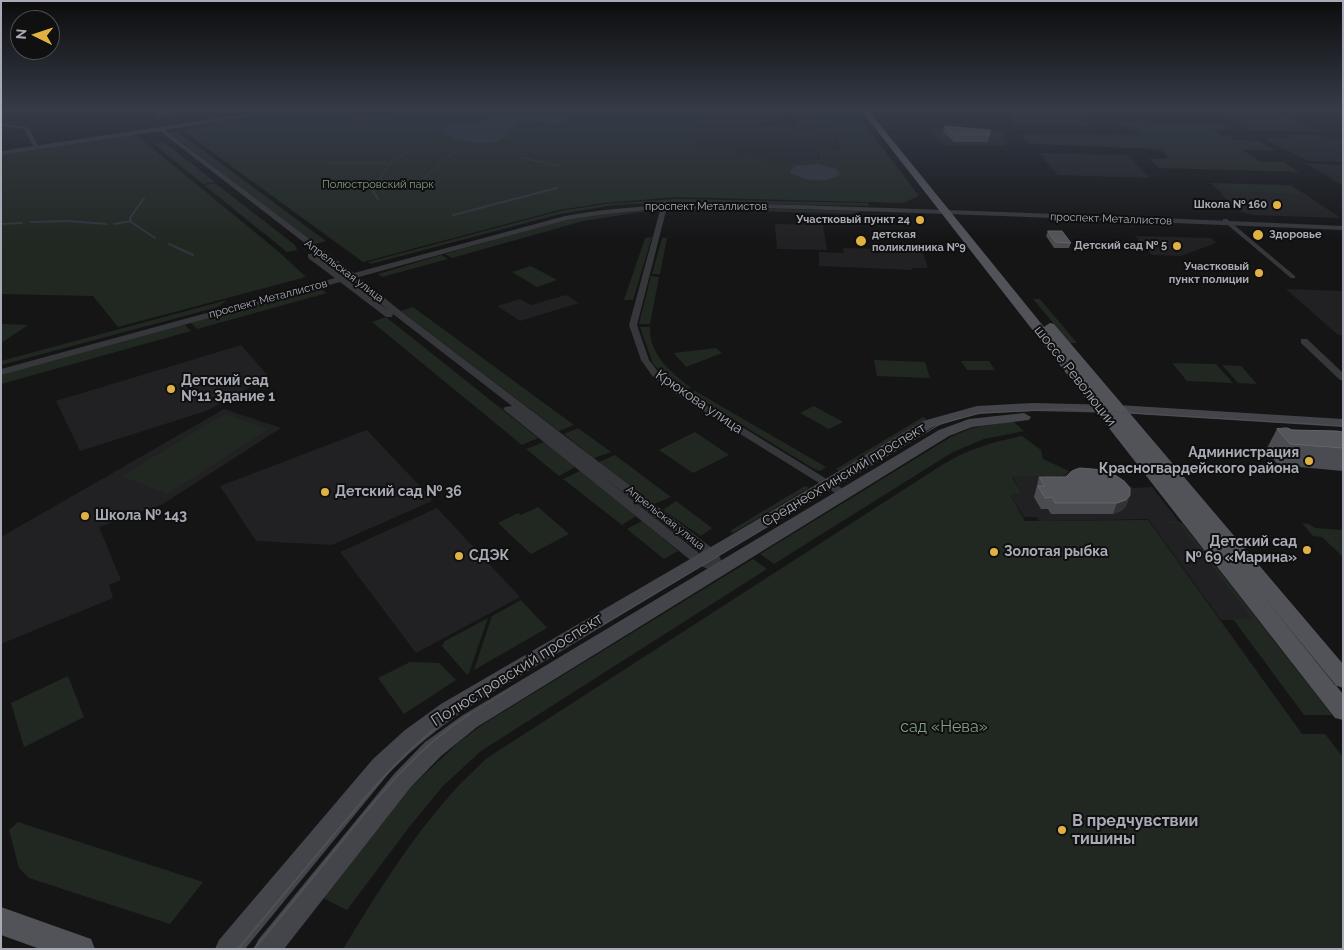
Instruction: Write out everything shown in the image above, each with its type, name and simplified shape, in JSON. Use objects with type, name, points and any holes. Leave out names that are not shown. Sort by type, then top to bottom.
[{"type":"main road","name":"шоссе Революции","points":[[901,154],[1113,413],[1343,711]]},
{"type":"main road","name":"шоссе Революции","points":[[905,154],[1113,413],[1343,679]]},
{"type":"main road","name":"Среднеохтинский проспект","points":[[710,562],[828,484],[928,424],[958,414],[1002,408],[1343,423]]},
{"type":"main road","name":"Среднеохтинский проспект","points":[[710,562],[844,494],[944,433],[969,423],[1011,417],[1113,413],[1343,433]]},
{"type":"main road","name":"Полюстровский проспект","points":[[228,949],[360,790],[394,753],[410,739],[439,716],[473,694],[710,562]]},
{"type":"main road","name":"Полюстровский проспект","points":[[267,949],[387,798],[433,749],[484,712],[710,562]]},
{"type":"main road","points":[[2,920],[81,949]]},
{"type":"street","name":"Апрельская улица","points":[[189,154],[345,276],[645,515],[710,562]]},
{"type":"street","name":"Апрельская улица","points":[[190,154],[305,241],[345,276]]},
{"type":"street","name":"проспект Металлистов","points":[[1,368],[565,218],[618,209],[665,204],[949,211],[1343,226]]},
{"type":"street","name":"Крюкова улица","points":[[665,204],[633,325],[649,369],[682,394],[844,494]]},
{"type":"street","points":[[1227,222],[1293,277]]},
{"type":"street","name":"проспект Металлистов","points":[[1,372],[345,276]]},
{"type":"street","points":[[1304,341],[1343,378]]},
{"type":"shaded area","points":[[737,154],[818,154],[818,162],[766,163],[737,157]]},
{"type":"shaded area","points":[[1040,154],[1127,155],[1150,178],[1058,175]]},
{"type":"shaded area","points":[[1295,154],[1343,154],[1343,162],[1309,161]]},
{"type":"shaded area","points":[[1305,163],[1343,165],[1343,184],[1340,184]]},
{"type":"shaded area","points":[[817,164],[837,169],[840,174],[829,179],[816,180],[796,176],[790,171],[795,166]]},
{"type":"shaded area","name":"Школа № 160","points":[[1210,183],[1291,185],[1341,218],[1253,215],[1242,212]]},
{"type":"shaded area","points":[[775,224],[823,225],[827,250],[777,249]]},
{"type":"shaded area","name":"Детский сад № 5","points":[[1135,236],[1211,238],[1216,243],[1181,256],[1152,255]]},
{"type":"shaded area","points":[[843,248],[922,250],[928,268],[912,268],[913,270],[819,266],[819,252],[844,253]]},
{"type":"shaded area","points":[[1286,289],[1343,291],[1343,335],[1338,335]]},
{"type":"shaded area","points":[[566,295],[579,303],[520,321],[497,306],[520,299],[531,305]]},
{"type":"shaded area","name":"Детский сад №11 Здание 1","points":[[241,345],[269,377],[206,411],[80,451],[56,401]]},
{"type":"shaded area","name":"Школа № 143","points":[[224,409],[281,428],[163,504],[99,527],[121,580],[109,585],[113,598],[1,644],[1,537]]},
{"type":"shaded area","name":"Детский сад № 36","points":[[367,430],[432,499],[430,502],[332,545],[256,541],[220,486]]},
{"type":"shaded area","points":[[1069,471],[1123,481],[1133,488],[1152,487],[1256,620],[1221,620],[1148,519],[1039,521],[1037,517],[1024,517],[1010,495],[1022,494],[1013,477],[1063,476]]},
{"type":"shaded area","points":[[437,508],[520,597],[416,653],[340,552]]},
{"type":"green space","points":[[1,154],[160,154],[279,252],[306,277],[118,327],[93,296],[1,294]]},
{"type":"green space","points":[[167,154],[179,154],[215,182],[203,184]]},
{"type":"green space","points":[[198,154],[209,154],[326,241],[316,244],[308,240]]},
{"type":"green space","name":"Полюстровский парк","points":[[215,154],[737,154],[737,157],[742,158],[739,155],[772,160],[764,162],[787,163],[781,160],[794,162],[789,163],[800,163],[799,160],[819,160],[818,154],[888,154],[919,196],[903,203],[676,197],[604,203],[559,210],[363,262]]},
{"type":"green space","points":[[1166,154],[1249,154],[1260,162],[1284,162],[1299,172],[1159,168],[1149,159],[1165,159],[1168,156]]},
{"type":"green space","points":[[215,183],[295,245],[297,250],[287,252],[204,185]]},
{"type":"green space","points":[[1216,183],[1290,186],[1302,194],[1226,191]]},
{"type":"green space","points":[[675,199],[868,203],[869,206],[676,202],[614,205],[560,214],[371,264],[368,262],[560,211],[605,204]]},
{"type":"green space","points":[[674,206],[858,211],[859,214],[674,209]]},
{"type":"green space","points":[[660,209],[583,221],[452,258],[445,254],[554,222],[583,216]]},
{"type":"green space","points":[[652,237],[633,300],[624,300],[645,238]]},
{"type":"green space","points":[[662,238],[667,238],[660,274],[652,274]]},
{"type":"green space","points":[[441,255],[448,259],[382,277],[378,274]]},
{"type":"green space","points":[[531,266],[557,280],[537,287],[512,272]]},
{"type":"green space","points":[[651,276],[659,277],[650,324],[639,324]]},
{"type":"green space","points":[[320,288],[327,293],[197,329],[190,322]]},
{"type":"green space","points":[[1033,299],[1040,299],[1077,343],[1070,343]]},
{"type":"green space","points":[[227,300],[218,307],[1,365],[1,361]]},
{"type":"green space","points":[[413,307],[574,425],[559,431],[401,311]]},
{"type":"green space","points":[[386,317],[538,438],[522,445],[372,322]]},
{"type":"green space","points":[[1,324],[28,325],[1,343]]},
{"type":"green space","points":[[184,324],[191,331],[1,384],[1,374]]},
{"type":"green space","points":[[640,327],[650,327],[653,346],[657,354],[676,376],[691,388],[685,390],[667,378],[653,364]]},
{"type":"green space","points":[[716,348],[722,353],[686,367],[674,353]]},
{"type":"green space","points":[[874,360],[925,362],[930,378],[877,376]]},
{"type":"green space","points":[[961,361],[989,361],[995,370],[967,370]]},
{"type":"green space","points":[[1172,363],[1216,364],[1233,383],[1187,381]]},
{"type":"green space","points":[[1222,365],[1241,366],[1257,384],[1238,383]]},
{"type":"green space","points":[[695,391],[826,467],[820,471],[814,469],[690,393]]},
{"type":"green space","points":[[814,406],[843,422],[829,429],[800,413]]},
{"type":"green space","points":[[225,414],[268,429],[167,494],[122,476]]},
{"type":"green space","points":[[923,417],[927,419],[839,471],[836,469]]},
{"type":"green space","points":[[1013,421],[1024,431],[984,439],[953,452],[774,564],[760,554],[951,437],[972,428]]},
{"type":"green space","points":[[578,428],[611,452],[594,458],[564,434]]},
{"type":"green space","points":[[695,432],[729,455],[693,473],[659,450]]},
{"type":"green space","name":"сад «Нева»","points":[[1022,436],[1041,450],[1043,459],[1069,471],[1062,476],[1012,477],[1022,494],[1010,495],[1025,521],[1148,520],[1302,734],[1325,734],[1343,757],[1343,949],[343,949],[421,830],[455,789],[487,758],[942,465],[981,447]]},
{"type":"green space","points":[[544,442],[575,467],[559,476],[526,449]]},
{"type":"green space","points":[[615,455],[671,497],[654,504],[599,462]]},
{"type":"green space","points":[[580,471],[636,516],[622,525],[563,479]]},
{"type":"green space","points":[[805,486],[809,488],[733,533],[730,531]]},
{"type":"green space","points":[[676,501],[712,528],[701,536],[663,510]]},
{"type":"green space","points":[[538,507],[569,534],[531,554],[498,523],[518,513],[521,515]]},
{"type":"green space","points":[[1169,520],[1182,523],[1332,715],[1304,715],[1233,619],[1253,619],[1179,523],[1171,523]]},
{"type":"green space","points":[[642,521],[678,551],[664,559],[627,529]]},
{"type":"green space","points":[[1302,523],[1309,524],[1315,528],[1343,530],[1343,557],[1322,537],[1313,536]]},
{"type":"green space","points":[[753,559],[767,569],[481,751],[443,786],[410,826],[347,910],[323,898],[409,789],[459,742],[485,723]]},
{"type":"green space","points":[[521,600],[547,628],[474,670],[492,616]]},
{"type":"green space","points":[[488,618],[467,675],[442,646],[445,641]]},
{"type":"green space","points":[[410,662],[439,663],[456,680],[404,714],[378,678]]},
{"type":"green space","points":[[68,676],[84,717],[24,747],[11,703]]},
{"type":"green space","points":[[18,822],[203,882],[170,924],[29,878],[19,868],[9,830]]},
{"type":"building","points":[[1048,231],[1062,231],[1071,243],[1056,242]]},
{"type":"building","points":[[1287,428],[1292,430],[1343,432],[1343,448],[1290,444],[1277,429]]},
{"type":"building","points":[[1080,468],[1104,470],[1115,475],[1130,488],[1130,495],[1126,500],[1117,503],[1055,503],[1052,497],[1045,498],[1038,486],[1045,486],[1039,477],[1066,477],[1072,471]]},
{"type":"waterway","points":[[378,181],[391,162],[403,154]]},
{"type":"waterway","points":[[424,178],[452,154]]},
{"type":"waterway","points":[[518,157],[559,166]]},
{"type":"waterway","points":[[326,163],[387,163]]},
{"type":"waterway","points":[[378,180],[373,191],[378,199]]},
{"type":"waterway","points":[[453,215],[557,188]]},
{"type":"waterway","points":[[131,221],[130,218],[144,198]]},
{"type":"waterway","points":[[31,222],[69,221],[106,224]]},
{"type":"waterway","points":[[114,224],[131,221]]},
{"type":"waterway","points":[[131,221],[155,238]]},
{"type":"waterway","points":[[1,224],[22,223]]},
{"type":"waterway","points":[[169,244],[193,255]]},
{"type":"tram line","points":[[453,715],[942,423],[981,413],[1067,409],[1343,426]]},
{"type":"tram line","points":[[468,715],[512,688]]},
{"type":"tram line","points":[[238,949],[389,771],[420,741],[455,714]]},
{"type":"tram line","points":[[254,949],[402,771],[434,741],[470,714]]},
{"type":"place","name":"Школа № 160","points":[[1277,205]]},
{"type":"place","name":"Участковый пункт 24","points":[[920,220]]},
{"type":"place","name":"Здоровье","points":[[1258,235]]},
{"type":"place","name":"детская поликлиника №9","points":[[861,241]]},
{"type":"place","name":"Детский сад № 5","points":[[1177,246]]},
{"type":"place","name":"Участковый пункт полиции","points":[[1259,273]]},
{"type":"place","name":"Детский сад №11 Здание 1","points":[[171,389]]},
{"type":"place","name":"Администрация Красногвардейского района","points":[[1309,461]]},
{"type":"place","name":"Детский сад № 36","points":[[325,492]]},
{"type":"place","name":"Школа № 143","points":[[85,516]]},
{"type":"place","name":"Детский сад № 69 «Марина»","points":[[1307,550]]},
{"type":"place","name":"Золотая рыбка","points":[[994,552]]},
{"type":"place","name":"СДЭК","points":[[459,556]]},
{"type":"place","name":"В предчувствии тишины","points":[[1062,830]]}]
